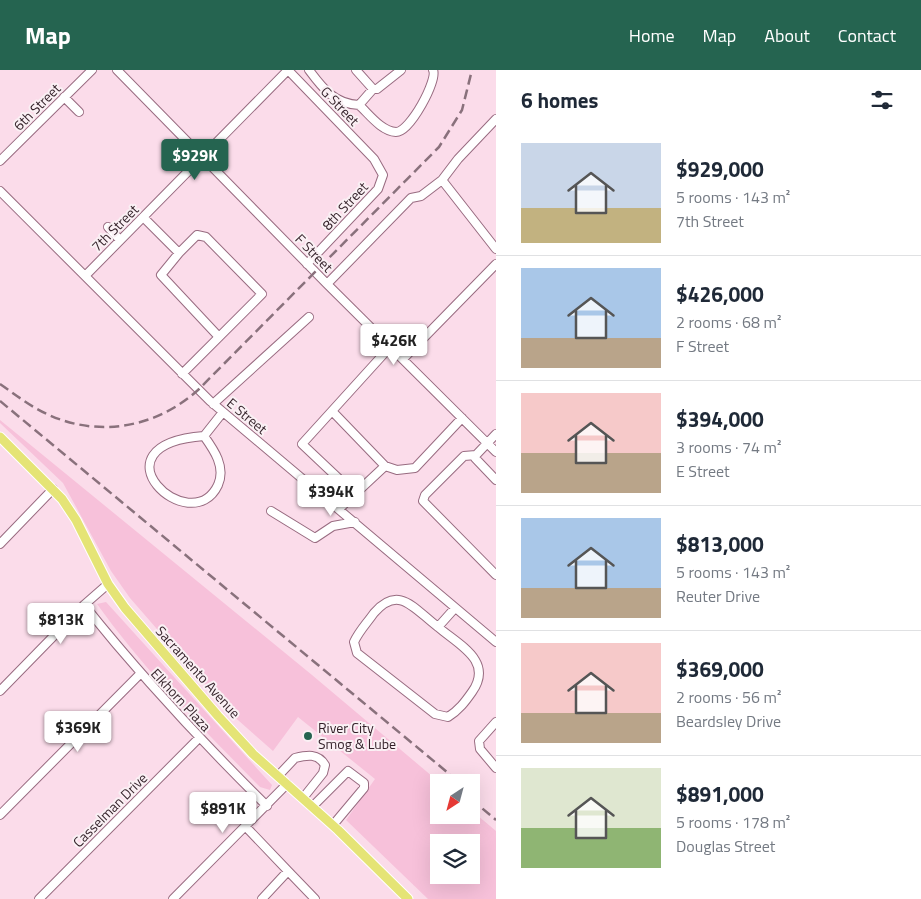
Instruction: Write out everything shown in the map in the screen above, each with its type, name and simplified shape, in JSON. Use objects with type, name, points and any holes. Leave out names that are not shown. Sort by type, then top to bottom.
[{"type":"main road","name":"Sacramento Avenue","points":[[0,437],[53,489],[76,520],[108,584],[150,639],[253,754],[333,825],[408,899]]},
{"type":"street","name":"6th Street","points":[[0,161],[92,70]]},
{"type":"street","name":"F Street","points":[[117,70],[307,264],[496,452]]},
{"type":"street","name":"7th Street","points":[[86,275],[288,70]]},
{"type":"street","name":"G Street","points":[[288,70],[374,159]]},
{"type":"street","points":[[309,70],[334,98],[344,104],[359,105],[379,125],[388,130],[402,131],[410,125],[418,111],[434,78],[433,70]]},
{"type":"street","points":[[356,70],[373,89]]},
{"type":"street","points":[[359,105],[373,89],[377,89],[400,70]]},
{"type":"street","points":[[64,97],[79,112]]},
{"type":"street","points":[[327,284],[411,198],[421,196],[442,180],[458,159],[496,119]]},
{"type":"street","name":"8th Street","points":[[307,264],[378,189],[383,175],[374,159]]},
{"type":"street","points":[[442,180],[496,248]]},
{"type":"street","name":"E Street","points":[[0,191],[214,404],[496,642]]},
{"type":"street","points":[[143,217],[179,253]]},
{"type":"street","points":[[108,227],[120,240]]},
{"type":"street","points":[[182,374],[219,337],[262,294],[206,237],[197,235],[161,275],[219,337]]},
{"type":"street","points":[[402,359],[496,264]]},
{"type":"street","points":[[214,404],[310,317]]},
{"type":"street","points":[[355,494],[302,444],[390,347]]},
{"type":"street","points":[[332,410],[384,466],[397,470],[415,468],[462,418]]},
{"type":"street","points":[[204,436],[216,451],[220,466],[220,481],[214,494],[202,502],[190,504],[178,502],[167,494],[152,476],[149,467],[151,457],[156,450],[180,438],[204,436],[224,412]]},
{"type":"street","points":[[496,434],[476,455],[464,456],[424,495],[423,501],[496,575]]},
{"type":"street","points":[[476,455],[476,458],[496,480]]},
{"type":"street","points":[[339,509],[384,466]]},
{"type":"street","points":[[0,544],[53,489]]},
{"type":"street","points":[[271,511],[315,538],[333,526],[355,522]]},
{"type":"street","points":[[0,691],[84,605],[108,584]]},
{"type":"street","points":[[393,598],[402,600],[438,627],[476,659],[480,670],[479,682],[458,710],[448,717],[435,714],[357,653],[354,642],[358,632],[384,602],[393,598]]},
{"type":"street","name":"Elkhorn Plaza","points":[[84,605],[140,674],[199,738],[267,806]]},
{"type":"street","points":[[438,627],[455,608]]},
{"type":"street","points":[[0,815],[140,674]]},
{"type":"street","points":[[496,722],[479,741],[480,749],[496,768]]},
{"type":"street","name":"Casselman Drive","points":[[39,899],[199,738]]},
{"type":"street","points":[[278,776],[295,758],[317,756],[321,758],[325,765],[323,773],[303,798]]},
{"type":"street","points":[[312,807],[348,771],[364,783],[364,788],[333,825]]},
{"type":"street","points":[[173,899],[287,784]]},
{"type":"street","points":[[246,827],[315,899]]},
{"type":"street","points":[[262,899],[288,871]]},
{"type":"shaded area","points":[[0,420],[312,675],[430,774],[430,824],[480,824],[480,818],[496,831],[496,899],[428,899],[346,820],[375,779],[298,717],[273,751],[230,713],[130,598],[111,571],[63,483],[0,423]]},
{"type":"shaded area","points":[[106,602],[272,785],[270,790],[260,787],[154,676],[97,604]]},
{"type":"railway","points":[[0,384],[30,405],[49,415],[68,422],[88,426],[108,427],[127,425],[165,413],[182,403],[198,390],[439,147],[462,110],[472,70]]},
{"type":"railway","points":[[0,401],[449,774]]},
{"type":"railway","points":[[480,807],[496,820]]},
{"type":"place","name":"River City Smog & Lube","points":[[308,736]]}]
